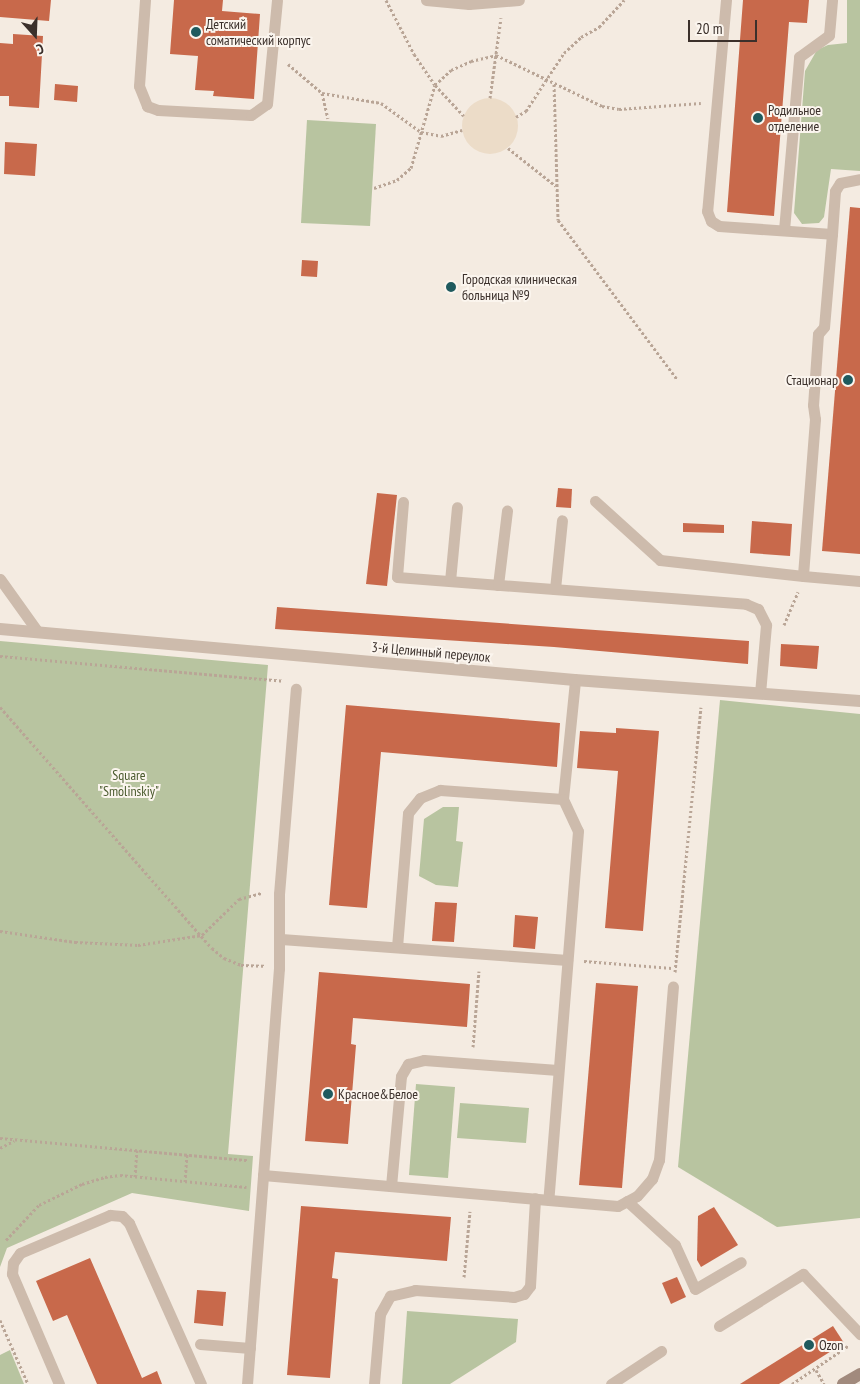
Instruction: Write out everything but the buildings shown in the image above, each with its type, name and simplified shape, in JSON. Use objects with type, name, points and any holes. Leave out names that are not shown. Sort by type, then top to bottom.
[{"type":"street","name":"3-й Целинный переулок","points":[[0,629],[575,680],[860,701]]},
{"type":"street","points":[[843,1384],[860,1374]]},
{"type":"street","points":[[852,1384],[860,1382]]},
{"type":"lane","points":[[145,0],[139,86],[147,106],[186,112],[250,115],[260,112],[268,104],[277,0]]},
{"type":"lane","points":[[426,0],[469,4],[519,0]]},
{"type":"lane","points":[[726,0],[719,101],[707,211],[711,221],[719,226],[832,234]]},
{"type":"lane","points":[[784,230],[800,57],[829,34],[832,0]]},
{"type":"lane","points":[[803,576],[816,419],[813,405],[818,334],[824,327],[835,191],[840,183],[860,179]]},
{"type":"lane","points":[[595,501],[660,560],[860,581]]},
{"type":"lane","points":[[403,502],[397,577],[746,604],[764,615],[764,658],[760,693]]},
{"type":"lane","points":[[450,581],[457,508]]},
{"type":"lane","points":[[498,585],[507,511]]},
{"type":"lane","points":[[555,589],[562,520]]},
{"type":"lane","points":[[0,579],[38,632]]},
{"type":"lane","points":[[548,1200],[578,831],[563,799],[575,680]]},
{"type":"lane","points":[[247,1384],[281,939],[279,894],[293,685]]},
{"type":"lane","points":[[397,947],[408,813],[420,798],[440,790],[563,799]]},
{"type":"lane","points":[[281,939],[567,960]]},
{"type":"lane","points":[[263,1175],[618,1206],[637,1196],[652,1179],[659,1160],[673,987]]},
{"type":"lane","points":[[391,1186],[401,1076],[408,1064],[424,1060],[558,1070]]},
{"type":"lane","points":[[374,1384],[380,1314],[390,1296],[415,1290],[524,1294],[530,1286],[535,1198]]},
{"type":"lane","points":[[626,1201],[675,1245],[696,1289],[741,1262]]},
{"type":"lane","points":[[59,1384],[12,1274],[13,1263],[20,1253],[110,1216],[122,1216],[129,1223],[201,1384]]},
{"type":"lane","points":[[719,1326],[803,1274],[856,1338]]},
{"type":"lane","points":[[200,1344],[250,1348]]},
{"type":"lane","points":[[611,1384],[661,1351]]},
{"type":"path","points":[[386,0],[399,29],[435,85],[464,116]]},
{"type":"path","points":[[516,117],[526,111],[564,53],[581,37],[599,27],[624,0]]},
{"type":"path","points":[[490,98],[503,2]]},
{"type":"path","points":[[273,50],[308,85],[322,93],[381,103],[421,132],[441,136],[462,130]]},
{"type":"path","points":[[374,188],[397,180],[411,168],[435,85],[451,70],[471,61],[496,55],[602,106],[619,109],[719,101]]},
{"type":"path","points":[[554,84],[558,220],[677,379]]},
{"type":"path","points":[[322,93],[328,118]]},
{"type":"path","points":[[508,148],[556,187]]},
{"type":"path","points":[[764,658],[775,643],[803,576]]},
{"type":"path","points":[[0,656],[293,685]]},
{"type":"path","points":[[673,987],[703,689]]},
{"type":"path","points":[[692,704],[702,705]]},
{"type":"path","points":[[0,707],[224,958],[241,964],[279,968]]},
{"type":"path","points":[[0,931],[116,945],[138,945],[202,935],[239,899],[254,893],[279,894]]},
{"type":"path","points":[[472,1064],[480,953]]},
{"type":"path","points":[[567,960],[675,969]]},
{"type":"path","points":[[0,1138],[264,1161]]},
{"type":"path","points":[[0,1148],[14,1140]]},
{"type":"path","points":[[135,1177],[137,1150]]},
{"type":"path","points":[[185,1182],[187,1154]]},
{"type":"path","points":[[4,1243],[18,1225],[39,1205],[82,1184],[105,1177],[135,1177],[262,1188]]},
{"type":"path","points":[[463,1293],[471,1192]]},
{"type":"path","points":[[0,1320],[28,1384]]},
{"type":"path","points":[[792,1384],[816,1370],[856,1338]]},
{"type":"path","points":[[816,1370],[824,1384]]},
{"type":"green space","points":[[847,0],[860,0],[860,171],[831,169],[824,217],[819,223],[802,224],[794,213],[805,71],[817,50],[828,45],[847,43]]},
{"type":"green space","points":[[307,120],[376,124],[370,226],[301,223]]},
{"type":"green space","name":"Square \"Smolinskiy\"","points":[[0,641],[268,665],[228,1154],[253,1156],[249,1211],[132,1193],[7,1248],[0,1267]]},
{"type":"green space","points":[[720,700],[860,714],[860,1218],[777,1227],[678,1167]]},
{"type":"green space","points":[[443,807],[459,807],[456,841],[463,842],[458,887],[436,885],[419,876],[424,819]]},
{"type":"green space","points":[[416,1084],[455,1087],[448,1178],[409,1175]]},
{"type":"green space","points":[[460,1103],[529,1108],[526,1143],[457,1138]]},
{"type":"green space","points":[[407,1311],[518,1319],[516,1342],[450,1384],[402,1384]]},
{"type":"green space","points":[[10,1350],[24,1384],[0,1384],[0,1355]]},
{"type":"shaded area","points":[[485,98],[495,98],[510,106],[516,115],[518,126],[516,137],[510,146],[495,154],[485,154],[474,149],[467,142],[462,131],[462,121],[467,110],[474,103]]},
{"type":"place","name":"Детский соматический корпус","points":[[196,32]]},
{"type":"place","name":"Родильное отделение","points":[[758,118]]},
{"type":"place","name":"Городская клиническая больница №9","points":[[451,287]]},
{"type":"place","name":"Стационар","points":[[848,380]]},
{"type":"place","name":"Красное&Белое","points":[[328,1094]]},
{"type":"place","name":"Ozon","points":[[809,1345]]}]
